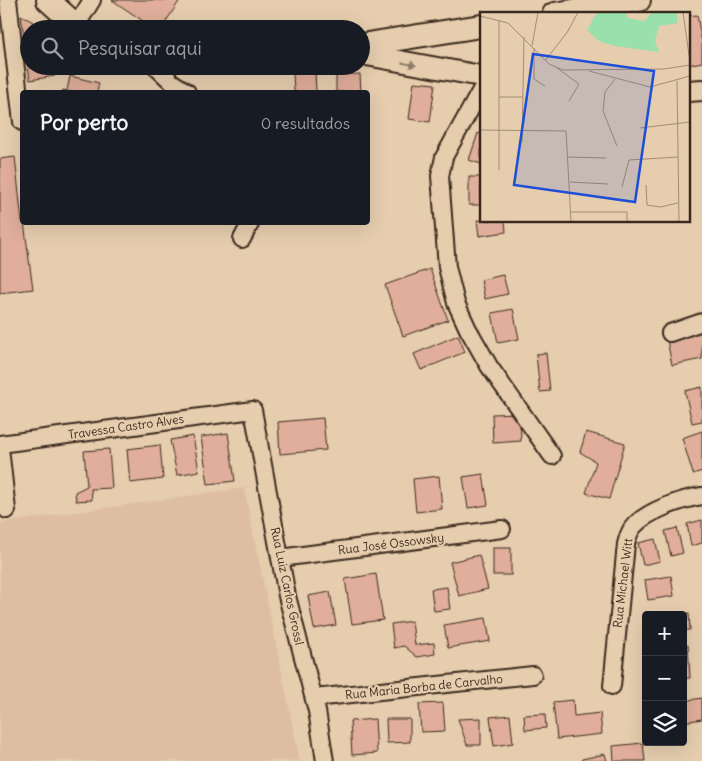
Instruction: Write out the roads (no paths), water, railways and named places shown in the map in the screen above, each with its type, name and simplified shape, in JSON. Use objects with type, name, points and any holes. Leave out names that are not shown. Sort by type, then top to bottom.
[{"type":"main road","points":[[48,0],[70,20]]},
{"type":"main road","points":[[566,12],[639,0]]},
{"type":"main road","points":[[370,44],[480,26]]},
{"type":"street","points":[[8,0],[20,105]]},
{"type":"street","points":[[82,20],[92,0]]},
{"type":"street","points":[[370,56],[480,76]]},
{"type":"street","points":[[165,75],[184,90]]},
{"type":"street","points":[[480,92],[444,156],[440,176],[447,267],[456,303],[488,366],[552,456]]},
{"type":"street","points":[[242,239],[249,225]]},
{"type":"street","points":[[670,333],[702,322]]},
{"type":"street","name":"Travessa Castro Alves","points":[[0,446],[253,410]]},
{"type":"street","name":"Rua Luiz Carlos Grossl","points":[[253,410],[293,622],[314,698],[325,761]]},
{"type":"street","points":[[0,446],[7,510]]},
{"type":"street","name":"Rua Michael Witt","points":[[612,686],[626,544],[629,532],[635,524],[648,515],[680,502],[702,496]]},
{"type":"street","name":"Rua José Ossowsky","points":[[280,558],[502,529]]},
{"type":"street","name":"Rua Maria Borba de Carvalho","points":[[314,698],[533,675]]}]
